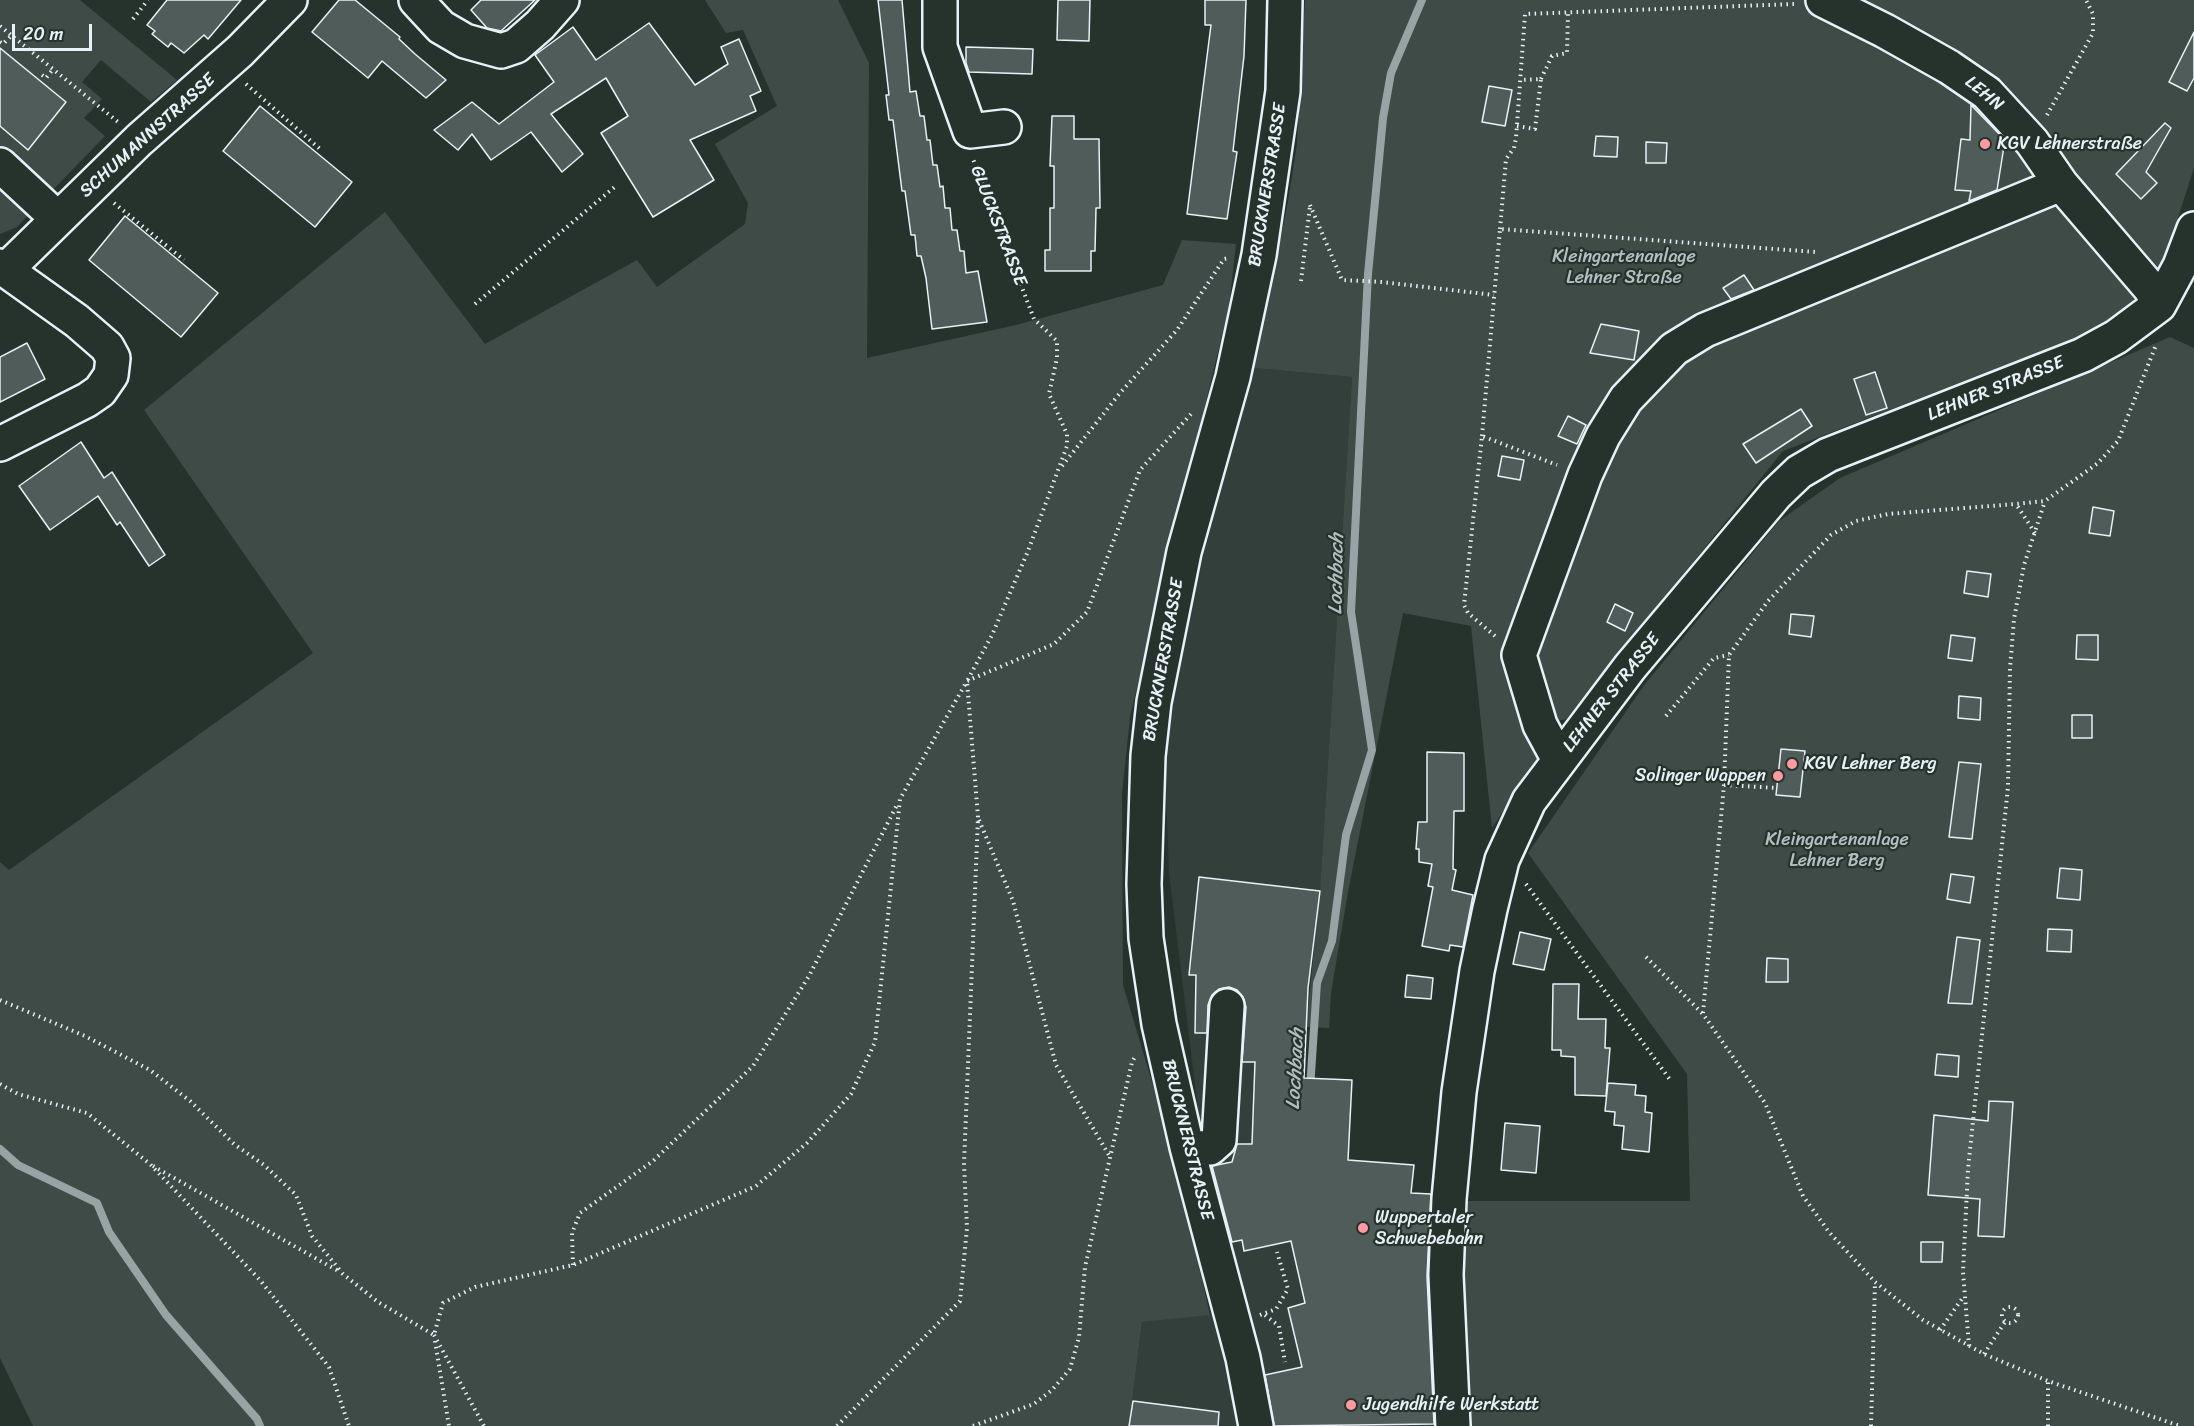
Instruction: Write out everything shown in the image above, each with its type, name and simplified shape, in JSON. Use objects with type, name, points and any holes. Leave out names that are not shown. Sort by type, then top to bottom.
[{"type":"street","name":"SCHUMANNSTRASSE","points":[[3,268],[157,124],[225,66],[290,0]]},
{"type":"street","points":[[416,0],[441,27],[465,41],[501,51],[516,46],[540,25],[562,0]]},
{"type":"street","points":[[939,0],[940,47],[970,131],[1004,127]]},
{"type":"street","name":"BRUCKNERSTRASSE","points":[[1256,1426],[1243,1358],[1187,1147],[1159,1024],[1146,938],[1144,884],[1148,756],[1154,702],[1184,552],[1233,377],[1258,255],[1283,91],[1286,0]]},
{"type":"street","name":"LEHN","points":[[1814,1],[1885,31],[1987,93],[2032,142],[2061,184],[2151,290],[2159,305]]},
{"type":"street","points":[[0,165],[58,219]]},
{"type":"street","points":[[1559,760],[1540,726],[1519,655],[1585,475],[1603,436],[1626,399],[1674,349],[1705,330],[2061,184]]},
{"type":"street","name":"LEHNER STRASSE","points":[[1453,1426],[1446,1275],[1449,1199],[1459,1092],[1477,971],[1502,860],[1529,801],[1630,667],[1776,494],[1799,472],[1828,455],[2083,355],[2116,337],[2159,305],[2181,266],[2194,229]]},
{"type":"street","points":[[0,444],[87,400],[100,391],[111,375],[113,358],[107,347],[77,321],[3,268]]},
{"type":"street","points":[[1187,1147],[1210,1148],[1219,1140],[1227,1006]]},
{"type":"path","points":[[133,19],[147,0]]},
{"type":"path","points":[[2032,142],[2093,33],[2093,14],[2086,0]]},
{"type":"path","points":[[1519,655],[1468,613],[1464,605],[1482,436],[1506,159],[1514,148],[1517,126],[1525,14],[1773,6],[1814,1]]},
{"type":"path","points":[[1517,126],[1535,129],[1541,79],[1552,56],[1567,53],[1568,13]]},
{"type":"path","points":[[0,26],[98,104]]},
{"type":"path","points":[[0,42],[3,45],[12,35]]},
{"type":"path","points":[[225,66],[320,149]]},
{"type":"path","points":[[42,75],[46,78],[54,68]]},
{"type":"path","points":[[1521,80],[1541,79]]},
{"type":"path","name":"GLUCKSTRASSE","points":[[970,131],[974,166],[1034,319],[1057,341],[1058,358],[1049,394],[1067,434],[1067,446],[1060,469]]},
{"type":"path","points":[[93,185],[184,260]]},
{"type":"path","points":[[475,304],[617,185]]},
{"type":"path","points":[[1301,280],[1310,205],[1339,276],[1349,281],[1382,282],[1494,295]]},
{"type":"path","points":[[1500,229],[1826,252]]},
{"type":"path","points":[[573,1265],[572,1233],[580,1213],[653,1161],[753,1066],[809,976],[900,800],[992,635],[1060,469],[1120,393],[1177,330],[1224,259],[1258,255]]},
{"type":"path","points":[[1702,1014],[1724,785],[1729,655],[1768,601],[1832,536],[1856,521],[1888,514],[2045,501],[2098,463],[2118,441],[2156,344],[2159,305]]},
{"type":"path","points":[[967,681],[1054,644],[1087,612],[1140,470],[1192,412]]},
{"type":"path","points":[[1482,436],[1585,475]]},
{"type":"path","points":[[1969,1346],[1963,1272],[1968,1169],[2008,787],[2010,668],[2014,619],[2024,565],[2045,501]]},
{"type":"path","points":[[2016,504],[2035,533]]},
{"type":"path","points":[[1666,716],[1714,658],[1729,655]]},
{"type":"path","points":[[837,1426],[960,1301],[967,1228],[964,1164],[978,816],[967,681]]},
{"type":"path","points":[[1724,785],[1777,788]]},
{"type":"path","points":[[449,1426],[434,1335],[443,1303],[475,1287],[573,1265],[756,1186],[807,1143],[851,1094],[875,1042],[900,800]]},
{"type":"path","points":[[978,816],[1013,901],[1056,1065],[1111,1157]]},
{"type":"path","points":[[1523,880],[1671,1081]]},
{"type":"path","points":[[1646,957],[1702,1014],[1765,1103],[1803,1196],[1828,1232],[1875,1282],[1923,1320],[1984,1354],[2048,1381],[2180,1426]]},
{"type":"path","points":[[0,1000],[85,1036],[150,1070],[190,1101],[234,1144],[264,1165],[296,1195],[312,1236],[343,1274]]},
{"type":"path","points":[[973,1426],[1034,1404],[1052,1390],[1070,1369],[1079,1337],[1085,1267],[1132,1062],[1137,1052]]},
{"type":"path","points":[[0,1084],[18,1094],[87,1113],[150,1164],[260,1281],[329,1367],[349,1426]]},
{"type":"path","points":[[150,1164],[343,1274],[378,1302],[434,1335],[484,1426]]},
{"type":"path","points":[[1277,1252],[1288,1289],[1276,1309],[1265,1315],[1279,1326],[1285,1362]]},
{"type":"path","points":[[1871,1426],[1875,1282]]},
{"type":"path","points":[[1940,1330],[1964,1295]]},
{"type":"path","points":[[2014,1308],[2018,1312],[2017,1319],[2012,1323],[2005,1322],[2001,1316],[2004,1309],[2014,1308]]},
{"type":"path","points":[[1984,1354],[2005,1322]]},
{"type":"path","points":[[2048,1381],[2048,1426]]},
{"type":"shaded area","points":[[1253,368],[1352,377],[1320,891],[1308,988],[1302,1168],[1307,1189],[1432,1195],[1428,1238],[1436,1426],[1129,1426],[1142,1322],[1245,1310],[1202,1142],[1169,873],[1165,766],[1191,574]]},
{"type":"green space","points":[[0,0],[80,0],[177,80],[151,102],[101,60],[82,82],[102,99],[84,118],[105,136],[17,227],[0,234]]},
{"type":"green space","points":[[705,0],[838,0],[869,63],[867,358],[1016,325],[1163,285],[1182,240],[1236,244],[1229,306],[1130,717],[1122,794],[1123,985],[1174,1156],[1210,1315],[1142,1322],[1129,1426],[33,1426],[0,1358],[0,862],[9,870],[313,653],[144,410],[385,212],[485,344],[637,260],[657,287],[745,224],[748,203],[715,144],[777,106],[743,30],[726,33]]},
{"type":"green space","name":"Kleingartenanlage Lehner Straße","points":[[1305,0],[2194,0],[2194,168],[2164,261],[2149,287],[2112,319],[2081,336],[1783,451],[1566,719],[1540,725],[1541,754],[1492,828],[1471,626],[1403,613],[1348,892],[1331,993],[1329,1028],[1306,1027],[1320,891],[1352,377],[1254,368],[1288,202],[1297,144]]},
{"type":"green space","name":"Kleingartenanlage Lehner Berg","points":[[2170,337],[2194,348],[2194,1426],[1468,1426],[1466,1309],[1457,1201],[1690,1201],[1687,1074],[1528,853],[1645,684],[1779,521],[1840,478]]},
{"type":"building","points":[[167,0],[241,0],[208,39],[204,35],[184,53],[171,43],[168,47],[152,34],[155,31],[147,25]]},
{"type":"building","points":[[339,0],[355,0],[400,37],[399,39],[415,54],[446,80],[426,98],[382,61],[368,78],[312,32]]},
{"type":"building","points":[[481,0],[535,0],[501,31],[487,28],[471,10]]},
{"type":"building","points":[[878,0],[902,0],[910,92],[916,91],[920,116],[924,116],[933,165],[937,165],[940,187],[943,186],[945,208],[950,208],[952,230],[957,230],[960,251],[964,251],[966,273],[978,271],[987,322],[932,329],[926,278],[921,256],[917,256],[915,235],[911,235],[905,191],[902,191],[893,120],[889,120],[886,95],[889,95]]},
{"type":"building","points":[[1058,0],[1090,0],[1089,41],[1057,40]]},
{"type":"building","points":[[1205,0],[1246,0],[1244,56],[1233,151],[1237,152],[1227,219],[1187,214],[1211,25],[1205,25]]},
{"type":"building","points":[[649,23],[695,85],[728,64],[721,47],[739,39],[761,91],[750,96],[756,111],[690,140],[714,180],[653,217],[601,133],[628,116],[606,78],[551,114],[583,154],[562,172],[531,132],[491,160],[472,134],[458,150],[434,130],[472,102],[499,124],[554,82],[535,55],[573,27],[596,60]]},
{"type":"building","points":[[2194,32],[2194,78],[2187,91],[2169,82]]},
{"type":"building","points":[[966,47],[1033,49],[1032,74],[969,72],[966,63]]},
{"type":"building","points":[[0,48],[66,102],[28,150],[0,126]]},
{"type":"building","points":[[1489,86],[1512,90],[1505,126],[1482,122]]},
{"type":"building","name":"KGV Lehnerstraße","points":[[1971,105],[2005,140],[1997,190],[1969,201],[1971,191],[1955,190],[1961,139],[1970,140]]},
{"type":"building","points":[[260,106],[352,182],[315,227],[223,151]]},
{"type":"building","points":[[1052,116],[1074,116],[1074,139],[1099,139],[1100,208],[1096,208],[1095,251],[1091,251],[1091,271],[1045,271],[1045,250],[1050,250],[1050,208],[1054,208],[1054,166],[1050,166]]},
{"type":"building","points":[[2165,123],[2171,128],[2146,172],[2157,183],[2141,199],[2116,174]]},
{"type":"building","points":[[1596,136],[1618,137],[1617,157],[1594,156]]},
{"type":"building","points":[[1646,142],[1667,143],[1666,163],[1646,163]]},
{"type":"building","points":[[125,216],[218,293],[181,337],[89,260]]},
{"type":"building","points":[[1744,275],[1754,290],[1731,299],[1723,288]]},
{"type":"building","points":[[1601,324],[1639,331],[1634,360],[1590,353]]},
{"type":"building","points":[[27,343],[45,379],[0,402],[0,357]]},
{"type":"building","points":[[1875,372],[1887,408],[1866,415],[1854,379]]},
{"type":"building","points":[[1801,409],[1812,426],[1756,463],[1743,444]]},
{"type":"building","points":[[1568,416],[1586,425],[1577,444],[1558,436]]},
{"type":"building","points":[[81,442],[104,478],[112,472],[165,555],[149,566],[120,522],[117,525],[98,496],[50,530],[19,486]]},
{"type":"building","points":[[1502,456],[1524,460],[1520,480],[1498,476]]},
{"type":"building","points":[[2093,507],[2114,511],[2110,536],[2089,533]]},
{"type":"building","points":[[1967,571],[1991,574],[1988,597],[1964,593]]},
{"type":"building","points":[[1615,604],[1633,613],[1625,631],[1607,622]]},
{"type":"building","points":[[1791,614],[1814,616],[1811,637],[1789,634]]},
{"type":"building","points":[[1951,635],[1975,638],[1972,661],[1948,658]]},
{"type":"building","points":[[2077,635],[2098,635],[2098,660],[2076,659]]},
{"type":"building","points":[[1959,696],[1981,698],[1980,720],[1958,718]]},
{"type":"building","points":[[2072,715],[2092,715],[2092,738],[2072,738]]},
{"type":"building","name":"KGV Lehner Berg","points":[[1781,749],[1805,751],[1800,797],[1776,795]]},
{"type":"building","points":[[1427,752],[1464,753],[1464,811],[1454,811],[1453,869],[1456,870],[1452,890],[1473,895],[1463,947],[1450,945],[1449,951],[1422,946],[1433,887],[1428,886],[1432,864],[1419,862],[1419,849],[1416,849],[1418,822],[1427,822]]},
{"type":"building","points":[[1959,762],[1981,764],[1972,839],[1949,837]]},
{"type":"building","points":[[2060,868],[2082,870],[2080,900],[2057,898]]},
{"type":"building","points":[[1951,874],[1974,877],[1970,903],[1947,899]]},
{"type":"building","points":[[1199,877],[1320,891],[1308,988],[1304,1078],[1352,1080],[1348,1160],[1414,1165],[1411,1193],[1431,1194],[1427,1276],[1434,1424],[1274,1426],[1265,1375],[1302,1367],[1288,1308],[1305,1303],[1291,1241],[1244,1251],[1242,1240],[1232,1242],[1212,1166],[1232,1162],[1237,1144],[1252,1144],[1255,1062],[1242,1062],[1246,1007],[1243,997],[1237,990],[1229,987],[1219,989],[1212,995],[1208,1005],[1207,1033],[1195,1033],[1196,975],[1189,975]]},
{"type":"building","points":[[2048,929],[2072,930],[2071,952],[2047,951]]},
{"type":"building","points":[[1520,932],[1551,939],[1544,970],[1513,964]]},
{"type":"building","points":[[1957,937],[1980,940],[1972,1004],[1948,1003]]},
{"type":"building","points":[[1767,958],[1788,959],[1788,982],[1766,982]]},
{"type":"building","points":[[1407,975],[1433,978],[1431,999],[1405,997]]},
{"type":"building","points":[[1553,984],[1579,984],[1578,1019],[1606,1019],[1605,1048],[1610,1048],[1606,1096],[1575,1095],[1575,1057],[1561,1056],[1561,1050],[1552,1050]]},
{"type":"building","points":[[1937,1054],[1959,1056],[1958,1077],[1935,1075]]},
{"type":"building","points":[[1608,1083],[1636,1085],[1635,1095],[1646,1096],[1645,1112],[1652,1113],[1649,1152],[1622,1149],[1624,1126],[1614,1125],[1615,1112],[1605,1111]]},
{"type":"building","points":[[1989,1101],[2013,1102],[2004,1237],[1978,1236],[1980,1199],[1928,1195],[1934,1115],[1988,1121]]},
{"type":"building","points":[[1505,1123],[1540,1126],[1536,1173],[1501,1170]]},
{"type":"building","points":[[1921,1242],[1943,1242],[1942,1262],[1921,1262]]},
{"type":"building","points":[[1133,1401],[1219,1412],[1218,1426],[1129,1426]]},
{"type":"waterway","name":"Lochbach","points":[[1310,1089],[1317,983],[1332,941],[1346,835],[1372,750],[1351,612],[1368,274],[1383,118],[1391,73],[1422,0]]},
{"type":"waterway","points":[[0,1149],[18,1165],[97,1203],[109,1232],[166,1315],[257,1419],[260,1426]]},
{"type":"place","name":"KGV Lehnerstraße","points":[[1985,144]]},
{"type":"place","name":"KGV Lehner Berg","points":[[1792,764]]},
{"type":"place","name":"Solinger Wappen","points":[[1778,776]]},
{"type":"place","name":"Wuppertaler Schwebebahn","points":[[1363,1228]]},
{"type":"place","name":"Jugendhilfe Werkstatt","points":[[1351,1405]]}]
